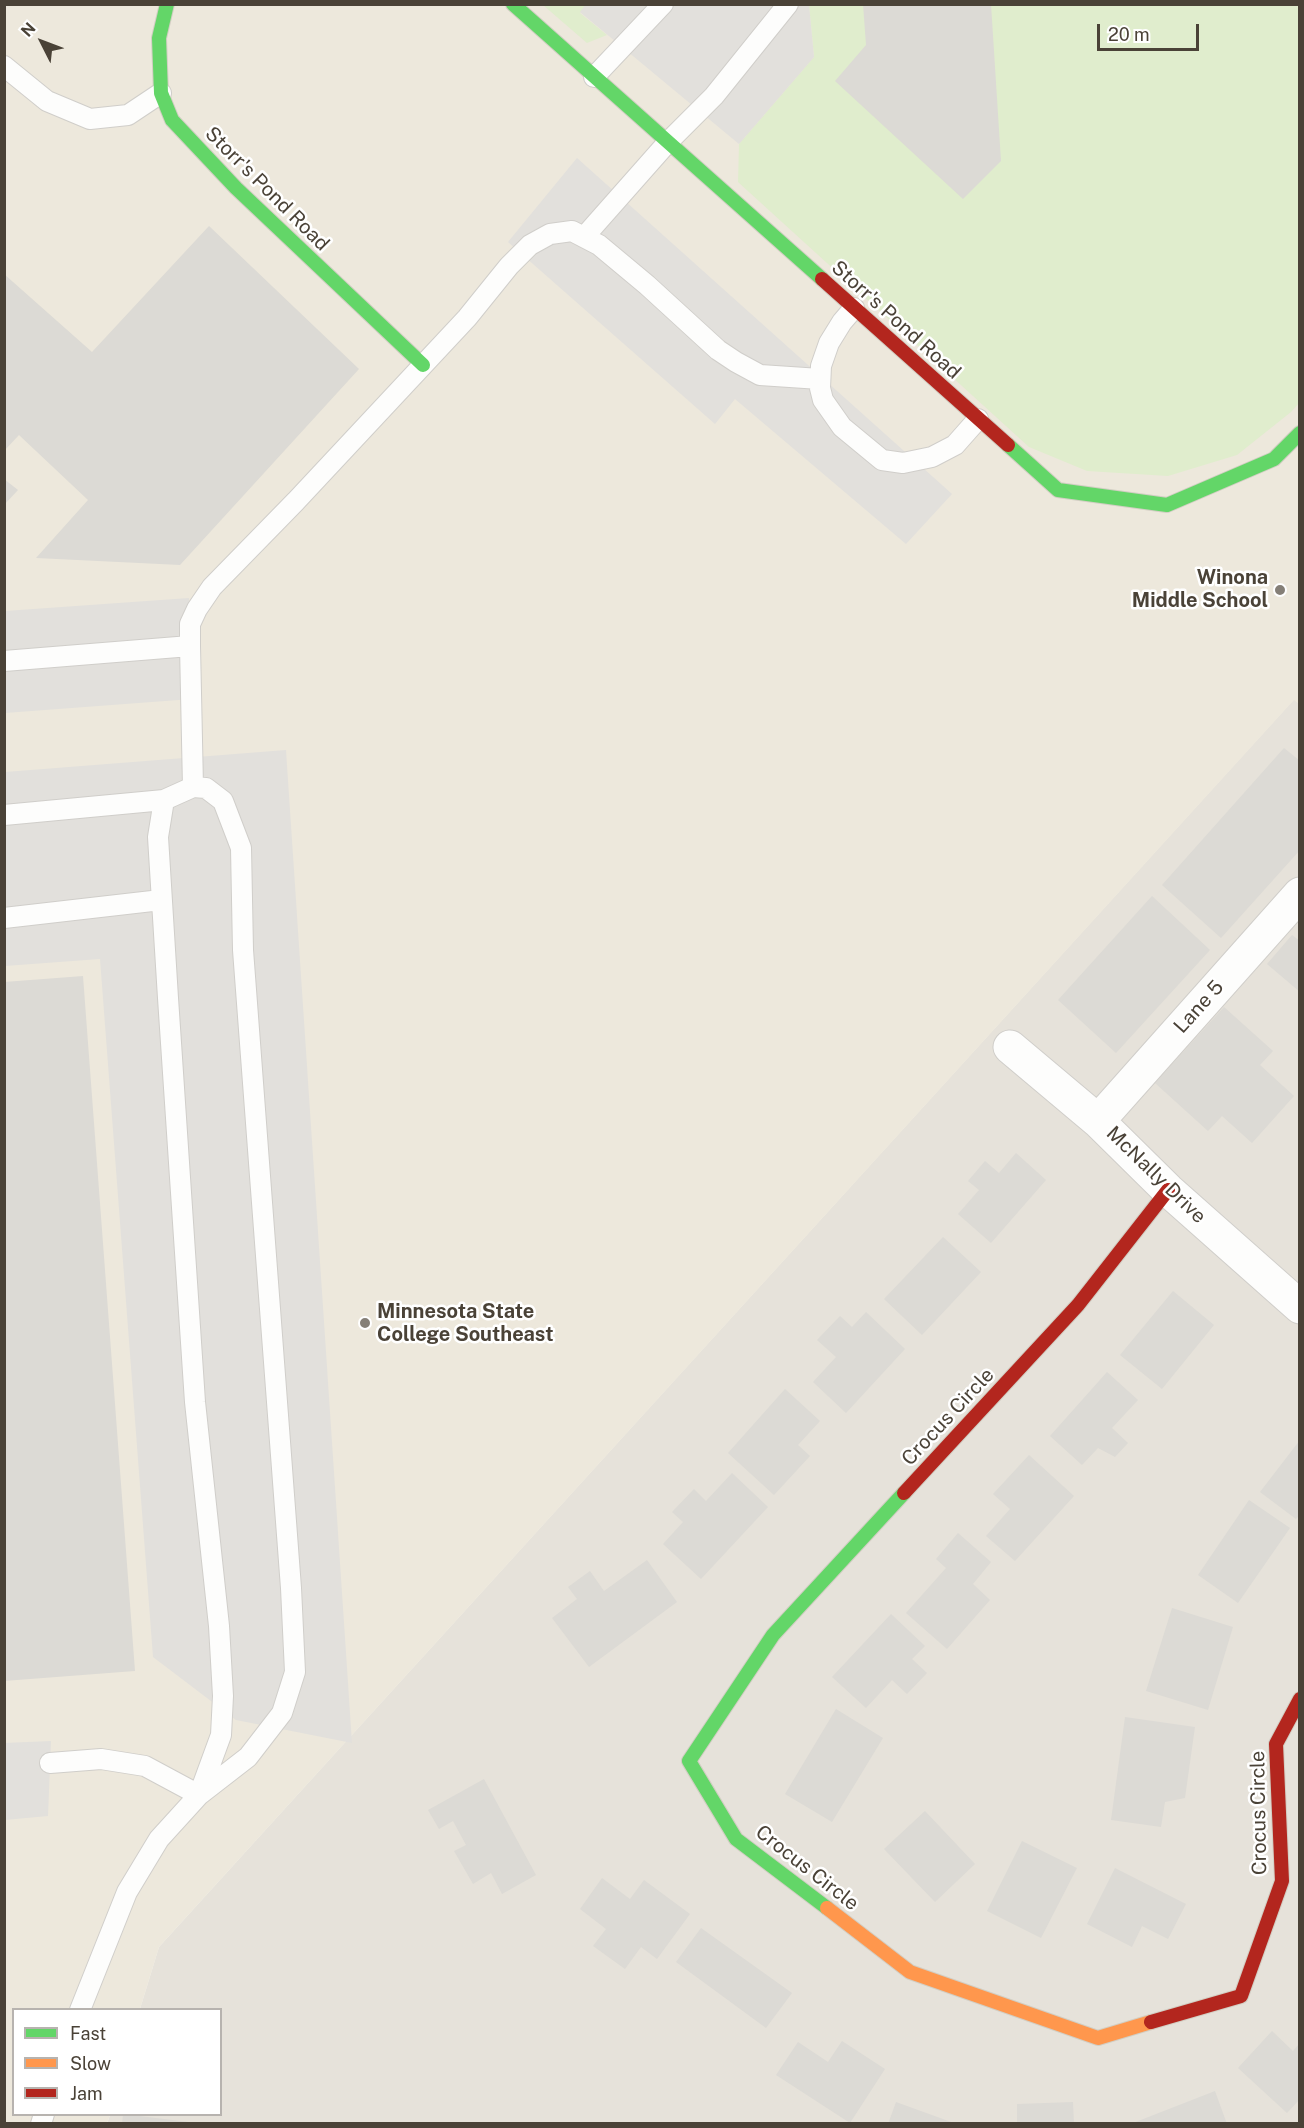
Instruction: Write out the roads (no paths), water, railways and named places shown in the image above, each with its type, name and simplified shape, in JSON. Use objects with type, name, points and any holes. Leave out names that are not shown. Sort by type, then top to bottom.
[{"type":"street","name":"Storr's Pond Road","points":[[167,4],[159,38],[161,93],[172,120],[236,188],[423,365]]},
{"type":"street","name":"Storr's Pond Road","points":[[513,4],[1058,490],[1167,505],[1274,459],[1299,433]]},
{"type":"street","name":"Lane 5","points":[[1098,1120],[1299,894]]},
{"type":"street","name":"McNally Drive","points":[[1010,1047],[1098,1120],[1168,1190],[1299,1307]]},
{"type":"street","name":"Crocus Circle","points":[[1168,1190],[1078,1305],[772,1635],[689,1761],[736,1839],[910,1972],[1098,2037],[1241,1996],[1282,1881],[1276,1744],[1299,1700]]},
{"type":"lane","points":[[594,76],[663,4]]},
{"type":"lane","points":[[584,237],[668,142],[714,96],[788,4]]},
{"type":"lane","points":[[4,66],[47,101],[90,119],[128,115],[161,93]]},
{"type":"lane","points":[[193,787],[190,624],[197,609],[212,587],[467,318],[530,244],[550,234],[572,231],[607,251],[718,350],[736,362],[760,375],[820,379]]},
{"type":"lane","points":[[854,308],[829,343],[821,366],[820,388],[823,399],[842,427],[882,460],[903,463],[932,457],[955,444],[978,419]]},
{"type":"lane","points":[[4,661],[190,646]]},
{"type":"lane","points":[[4,815],[164,800],[193,787],[206,788],[223,801],[241,848],[244,961],[290,1576],[295,1672],[282,1713],[248,1756],[199,1795],[159,1839],[127,1892],[81,2008]]},
{"type":"lane","points":[[164,800],[158,837],[161,900],[195,1402],[219,1626],[223,1696],[221,1735],[199,1795]]},
{"type":"lane","points":[[4,918],[161,900]]},
{"type":"lane","points":[[50,1763],[101,1759],[145,1766],[199,1795]]},
{"type":"place","name":"Winona Middle School","points":[[1280,590]]},
{"type":"place","name":"Minnesota State College Southeast","points":[[365,1323]]}]
